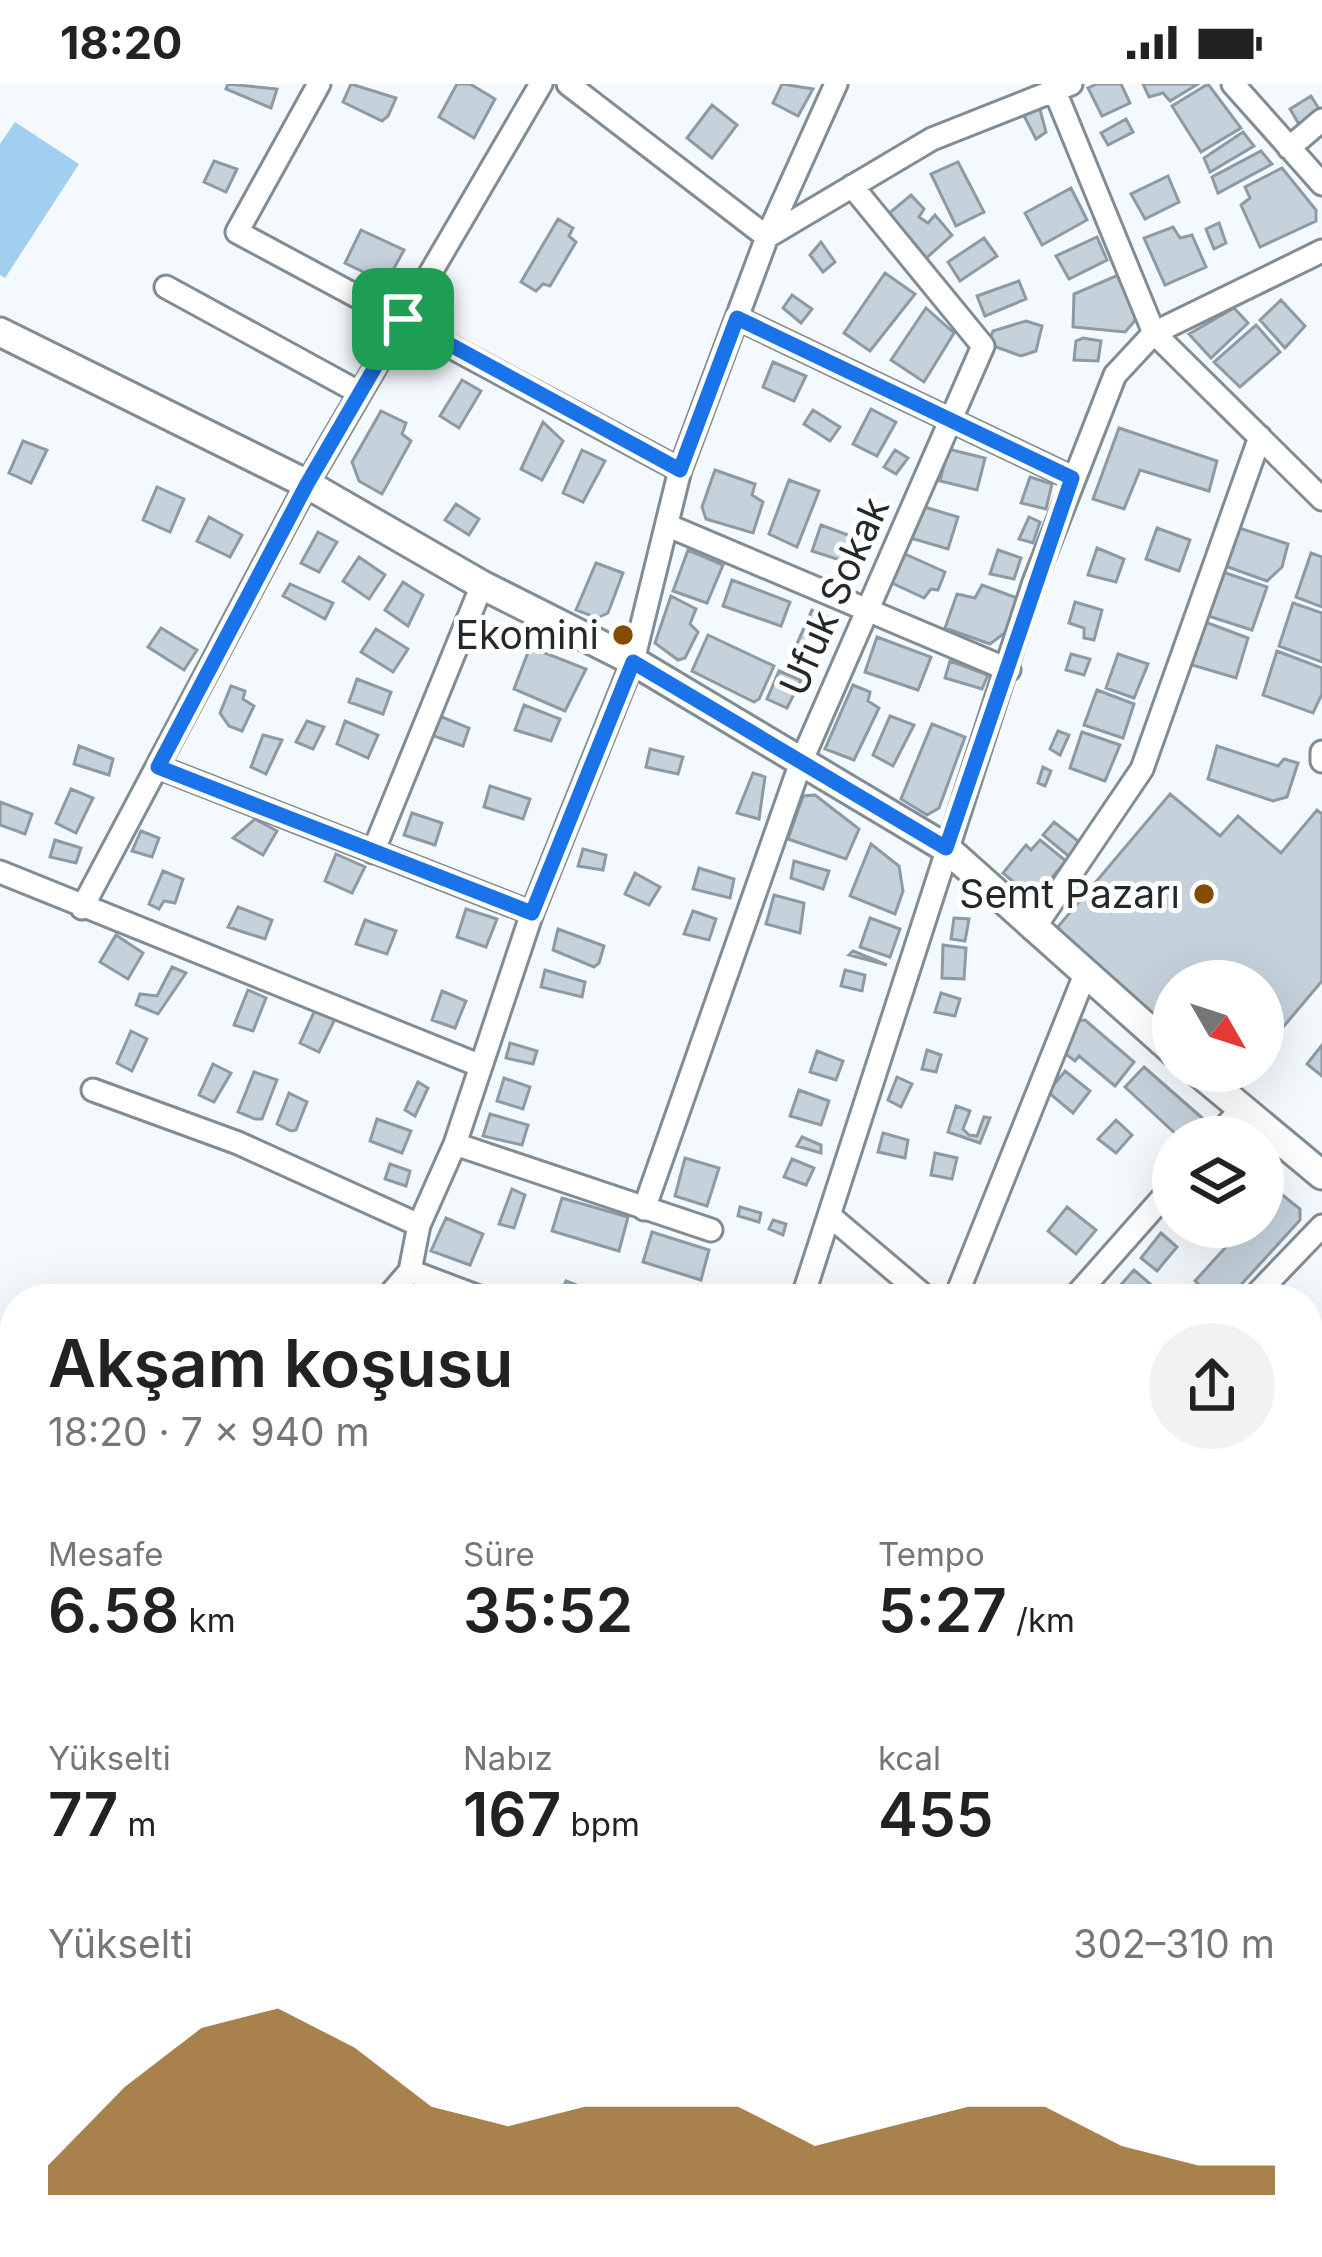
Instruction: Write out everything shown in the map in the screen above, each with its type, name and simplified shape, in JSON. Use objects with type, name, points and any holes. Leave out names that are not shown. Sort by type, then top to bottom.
[{"type":"main road","points":[[0,332],[307,484],[482,585],[633,662],[946,848],[1152,1034]]},
{"type":"main road","points":[[1223,1092],[1322,1175]]},
{"type":"street","points":[[319,84],[236,232],[680,470]]},
{"type":"street","points":[[82,908],[307,484],[541,84]]},
{"type":"street","points":[[568,84],[767,237]]},
{"type":"street","points":[[399,1284],[410,1271],[419,1225],[455,1144],[532,913],[633,662],[680,470],[767,237],[836,84]]},
{"type":"street","points":[[1233,84],[1322,184]]},
{"type":"street","points":[[767,237],[932,139],[1060,86],[1154,333],[1322,499]]},
{"type":"street","points":[[1289,148],[1322,120]]},
{"type":"street","name":"Ufuk Sokak","points":[[644,1209],[801,762],[983,346],[853,186]]},
{"type":"street","points":[[807,1284],[946,848],[1072,478],[1114,375],[1154,333],[1322,250]]},
{"type":"street","points":[[166,287],[360,393]]},
{"type":"street","points":[[737,318],[1072,478]]},
{"type":"street","points":[[1034,930],[1142,769],[1261,437]]},
{"type":"street","points":[[669,526],[1009,670]]},
{"type":"street","points":[[373,852],[482,585]]},
{"type":"street","points":[[158,767],[532,913]]},
{"type":"street","points":[[0,872],[481,1066]]},
{"type":"street","points":[[961,1284],[1084,977]]},
{"type":"street","points":[[93,1090],[238,1143],[419,1225]]},
{"type":"street","points":[[1235,1116],[1242,1108]]},
{"type":"street","points":[[455,1144],[711,1230]]},
{"type":"street","points":[[1086,1284],[1152,1210]]},
{"type":"street","points":[[830,1216],[910,1284]]},
{"type":"street","points":[[1266,1284],[1322,1226]]},
{"type":"street","points":[[410,1271],[444,1284]]},
{"type":"shaded area","points":[[15,122],[79,164],[5,278],[0,275],[0,144]]},
{"type":"building","points":[[228,84],[277,89],[271,108],[226,89]]},
{"type":"building","points":[[351,84],[396,98],[388,116],[382,121],[343,102]]},
{"type":"building","points":[[457,84],[470,84],[495,99],[474,138],[439,117]]},
{"type":"building","points":[[782,84],[813,89],[798,116],[773,103]]},
{"type":"building","points":[[1121,84],[1130,103],[1102,116],[1088,88]]},
{"type":"building","points":[[1143,84],[1198,84],[1170,101],[1163,93],[1149,97]]},
{"type":"building","points":[[1208,84],[1241,128],[1201,152],[1172,106]]},
{"type":"building","points":[[1311,96],[1321,112],[1300,126],[1290,109]]},
{"type":"building","points":[[1038,102],[1046,132],[1036,139],[1021,110]]},
{"type":"building","points":[[712,105],[737,125],[712,158],[687,138]]},
{"type":"building","points":[[1126,119],[1133,132],[1108,145],[1101,133]]},
{"type":"building","points":[[1243,132],[1254,146],[1210,172],[1204,158]]},
{"type":"building","points":[[1261,151],[1272,164],[1218,193],[1212,177]]},
{"type":"building","points":[[214,161],[237,169],[226,192],[204,182]]},
{"type":"building","points":[[958,162],[984,212],[956,226],[931,174]]},
{"type":"building","points":[[1282,168],[1316,210],[1316,221],[1260,247],[1241,205],[1250,198],[1245,187]]},
{"type":"building","points":[[1168,176],[1179,202],[1145,219],[1131,194]]},
{"type":"building","points":[[1071,188],[1087,220],[1042,245],[1025,213]]},
{"type":"building","points":[[911,195],[924,209],[919,217],[928,223],[935,215],[952,235],[923,261],[886,216]]},
{"type":"building","points":[[558,219],[573,228],[569,236],[576,242],[550,286],[543,284],[536,291],[521,282]]},
{"type":"building","points":[[1219,223],[1226,243],[1214,249],[1206,229]]},
{"type":"building","points":[[1173,227],[1180,238],[1192,235],[1206,267],[1165,285],[1144,238]]},
{"type":"building","points":[[361,230],[404,250],[386,283],[345,263]]},
{"type":"building","points":[[1097,237],[1107,260],[1069,279],[1056,256]]},
{"type":"building","points":[[984,238],[997,256],[960,281],[948,262]]},
{"type":"building","points":[[821,242],[835,262],[823,272],[810,255]]},
{"type":"building","points":[[885,273],[915,294],[870,351],[844,333]]},
{"type":"building","points":[[1123,273],[1141,311],[1125,332],[1073,327],[1074,294]]},
{"type":"building","points":[[1019,281],[1026,299],[985,316],[977,296]]},
{"type":"building","points":[[792,295],[812,309],[801,323],[783,308]]},
{"type":"building","points":[[1281,300],[1305,326],[1285,348],[1260,320]]},
{"type":"building","points":[[926,308],[954,333],[924,382],[891,360]]},
{"type":"building","points":[[1234,308],[1248,323],[1211,358],[1189,334]]},
{"type":"building","points":[[1026,321],[1042,326],[1036,351],[1021,356],[988,344],[993,331]]},
{"type":"building","points":[[1256,325],[1280,352],[1240,387],[1214,362]]},
{"type":"building","points":[[1076,341],[1101,341],[1098,361],[1074,360]]},
{"type":"building","points":[[773,362],[806,376],[794,401],[763,387]]},
{"type":"building","points":[[462,380],[481,391],[459,428],[440,416]]},
{"type":"building","points":[[871,409],[896,422],[877,456],[853,444]]},
{"type":"building","points":[[813,410],[840,427],[830,441],[804,424]]},
{"type":"building","points":[[381,411],[406,423],[402,434],[411,441],[382,494],[359,481],[352,462]]},
{"type":"building","points":[[543,422],[563,441],[542,480],[521,469]]},
{"type":"building","points":[[1119,428],[1217,461],[1209,491],[1140,470],[1124,509],[1093,499]]},
{"type":"building","points":[[23,441],[47,450],[31,483],[9,473]]},
{"type":"building","points":[[948,449],[985,458],[977,490],[940,481]]},
{"type":"building","points":[[582,450],[605,461],[583,502],[563,493]]},
{"type":"building","points":[[895,450],[908,458],[896,474],[884,467]]},
{"type":"building","points":[[715,470],[755,484],[752,495],[763,502],[753,533],[706,519],[702,507]]},
{"type":"building","points":[[1030,477],[1052,484],[1046,509],[1021,503]]},
{"type":"building","points":[[789,480],[819,491],[797,547],[769,534]]},
{"type":"building","points":[[157,487],[184,499],[170,532],[143,520]]},
{"type":"building","points":[[456,504],[479,519],[469,535],[445,520]]},
{"type":"building","points":[[918,505],[958,517],[948,549],[907,537]]},
{"type":"building","points":[[209,517],[242,535],[230,557],[197,541]]},
{"type":"building","points":[[1029,517],[1040,522],[1033,543],[1019,539]]},
{"type":"building","points":[[821,525],[859,539],[849,563],[812,551]]},
{"type":"building","points":[[1230,525],[1288,544],[1282,567],[1267,581],[1217,563]]},
{"type":"building","points":[[1157,528],[1190,540],[1179,571],[1146,559]]},
{"type":"building","points":[[318,532],[337,542],[319,572],[301,563]]},
{"type":"building","points":[[1097,548],[1124,559],[1116,582],[1088,575]]},
{"type":"building","points":[[688,550],[723,565],[707,603],[673,591]]},
{"type":"building","points":[[998,550],[1021,558],[1014,579],[990,574]]},
{"type":"building","points":[[1311,553],[1322,557],[1322,607],[1296,597]]},
{"type":"building","points":[[905,554],[945,572],[938,590],[931,589],[924,598],[892,583]]},
{"type":"building","points":[[359,557],[385,575],[369,599],[343,581]]},
{"type":"building","points":[[596,563],[623,573],[608,613],[597,618],[576,610]]},
{"type":"building","points":[[1214,569],[1267,587],[1252,630],[1199,613]]},
{"type":"building","points":[[732,580],[790,602],[781,626],[723,606]]},
{"type":"building","points":[[403,582],[423,595],[408,626],[385,610]]},
{"type":"building","points":[[290,584],[333,603],[325,619],[283,596]]},
{"type":"building","points":[[982,585],[1017,598],[1007,631],[990,644],[945,628],[957,594],[975,598]]},
{"type":"building","points":[[671,596],[696,609],[690,624],[698,632],[685,658],[678,660],[655,643]]},
{"type":"building","points":[[1075,602],[1102,610],[1094,640],[1084,638],[1084,628],[1069,623]]},
{"type":"building","points":[[1293,603],[1322,613],[1322,662],[1279,646]]},
{"type":"building","points":[[812,610],[829,618],[813,657],[795,648]]},
{"type":"building","points":[[1197,619],[1248,638],[1236,678],[1182,662]]},
{"type":"building","points":[[161,628],[197,650],[184,670],[148,647]]},
{"type":"building","points":[[376,629],[408,649],[393,672],[361,652]]},
{"type":"building","points":[[708,635],[774,666],[759,699],[754,702],[692,671]]},
{"type":"building","points":[[877,637],[931,657],[918,690],[865,672]]},
{"type":"building","points":[[530,647],[586,669],[565,711],[514,689]]},
{"type":"building","points":[[1277,651],[1322,668],[1322,694],[1313,713],[1263,695]]},
{"type":"building","points":[[1071,654],[1090,659],[1084,675],[1066,670]]},
{"type":"building","points":[[1118,654],[1148,664],[1134,698],[1106,688]]},
{"type":"building","points":[[950,661],[988,675],[982,689],[945,678]]},
{"type":"building","points":[[779,671],[801,680],[787,708],[767,699]]},
{"type":"building","points":[[357,679],[391,692],[383,714],[349,702]]},
{"type":"building","points":[[853,685],[870,692],[868,701],[879,708],[854,760],[825,749]]},
{"type":"building","points":[[231,686],[245,691],[243,699],[254,706],[242,731],[229,726],[220,713]]},
{"type":"building","points":[[1097,690],[1134,704],[1123,738],[1084,725]]},
{"type":"building","points":[[524,705],[560,719],[551,741],[515,730]]},
{"type":"building","points":[[437,715],[469,728],[463,746],[428,734]]},
{"type":"building","points":[[890,716],[914,725],[893,766],[873,755]]},
{"type":"building","points":[[307,721],[324,727],[313,749],[296,742]]},
{"type":"building","points":[[345,721],[378,735],[368,758],[337,744]]},
{"type":"building","points":[[932,724],[965,737],[939,808],[927,815],[901,799]]},
{"type":"building","points":[[1058,731],[1069,735],[1060,755],[1050,749]]},
{"type":"building","points":[[1082,732],[1120,745],[1105,781],[1070,768]]},
{"type":"building","points":[[263,735],[282,740],[266,774],[251,767]]},
{"type":"building","points":[[79,746],[113,759],[109,775],[74,764]]},
{"type":"building","points":[[1217,746],[1278,766],[1284,759],[1298,763],[1287,797],[1273,801],[1208,779]]},
{"type":"building","points":[[650,749],[683,757],[678,774],[646,767]]},
{"type":"building","points":[[1043,767],[1051,771],[1045,786],[1038,783]]},
{"type":"building","points":[[753,773],[765,777],[759,819],[737,813]]},
{"type":"building","points":[[490,786],[530,799],[523,819],[484,807]]},
{"type":"building","points":[[71,789],[93,798],[76,833],[56,823]]},
{"type":"building","name":"Semt Pazarı","points":[[1170,794],[1220,836],[1238,816],[1281,853],[1317,810],[1322,814],[1322,981],[1284,1026],[1284,960],[1152,960],[1152,1020],[1051,935]]},
{"type":"building","points":[[815,795],[859,829],[846,859],[788,839],[803,796]]},
{"type":"building","points":[[0,802],[32,814],[25,834],[0,825]]},
{"type":"building","points":[[412,813],[442,823],[435,845],[404,835]]},
{"type":"building","points":[[255,819],[277,831],[263,855],[233,838]]},
{"type":"building","points":[[1054,822],[1082,844],[1071,858],[1043,835]]},
{"type":"building","points":[[141,831],[159,838],[152,857],[132,851]]},
{"type":"building","points":[[55,840],[81,848],[76,863],[50,857]]},
{"type":"building","points":[[1040,840],[1066,861],[1039,893],[1028,894],[1003,873],[1026,845],[1031,850]]},
{"type":"building","points":[[871,844],[899,866],[903,891],[895,914],[850,896]]},
{"type":"building","points":[[583,849],[606,855],[603,870],[578,866]]},
{"type":"building","points":[[336,854],[365,867],[352,893],[325,881]]},
{"type":"building","points":[[794,861],[829,871],[823,889],[791,878]]},
{"type":"building","points":[[699,868],[734,879],[730,898],[693,889]]},
{"type":"building","points":[[163,871],[183,879],[175,903],[164,901],[159,909],[149,904]]},
{"type":"building","points":[[635,873],[660,887],[649,905],[625,894]]},
{"type":"building","points":[[774,895],[804,903],[800,933],[766,924]]},
{"type":"building","points":[[238,907],[272,920],[265,939],[228,927]]},
{"type":"building","points":[[466,909],[497,919],[486,947],[457,937]]},
{"type":"building","points":[[693,911],[716,919],[709,940],[684,934]]},
{"type":"building","points":[[870,918],[900,929],[890,957],[860,947]]},
{"type":"building","points":[[954,918],[969,919],[965,941],[951,939]]},
{"type":"building","points":[[365,920],[396,931],[387,954],[356,944]]},
{"type":"building","points":[[558,929],[604,946],[599,963],[594,967],[553,950]]},
{"type":"building","points":[[116,935],[143,953],[128,979],[100,962]]},
{"type":"building","points":[[943,945],[966,948],[964,979],[942,978]]},
{"type":"building","points":[[853,951],[887,965],[849,955]]},
{"type":"building","points":[[172,967],[186,973],[158,1014],[136,1005],[140,994],[157,996]]},
{"type":"building","points":[[545,970],[585,982],[582,997],[541,987]]},
{"type":"building","points":[[845,970],[865,975],[862,991],[841,986]]},
{"type":"building","points":[[248,990],[266,998],[253,1031],[234,1025]]},
{"type":"building","points":[[442,991],[466,1001],[455,1028],[432,1020]]},
{"type":"building","points":[[941,993],[960,999],[955,1016],[935,1012]]},
{"type":"building","points":[[315,1010],[335,1019],[319,1052],[300,1043]]},
{"type":"building","points":[[1085,1020],[1134,1062],[1115,1086],[1079,1056],[1075,1061],[1063,1052],[1073,1021]]},
{"type":"building","points":[[131,1031],[147,1039],[132,1071],[117,1063]]},
{"type":"building","points":[[510,1043],[537,1051],[533,1064],[506,1058]]},
{"type":"building","points":[[1322,1045],[1322,1076],[1307,1064]]},
{"type":"building","points":[[927,1050],[941,1055],[936,1072],[922,1069]]},
{"type":"building","points":[[817,1051],[843,1061],[836,1080],[810,1072]]},
{"type":"building","points":[[213,1064],[231,1073],[214,1102],[199,1095]]},
{"type":"building","points":[[1144,1067],[1152,1074],[1152,1092],[1173,1092],[1200,1116],[1156,1116],[1125,1087]]},
{"type":"building","points":[[1065,1071],[1090,1091],[1073,1113],[1048,1092]]},
{"type":"building","points":[[254,1072],[277,1080],[262,1119],[238,1112]]},
{"type":"building","points":[[897,1077],[912,1084],[901,1107],[888,1100]]},
{"type":"building","points":[[504,1078],[530,1087],[523,1109],[497,1101]]},
{"type":"building","points":[[418,1082],[428,1088],[415,1116],[405,1110]]},
{"type":"building","points":[[799,1090],[829,1101],[821,1125],[790,1116]]},
{"type":"building","points":[[289,1093],[307,1102],[296,1130],[291,1131],[277,1124]]},
{"type":"building","points":[[956,1106],[970,1111],[963,1129],[969,1135],[977,1136],[984,1117],[990,1118],[980,1143],[948,1132]]},
{"type":"building","points":[[490,1114],[528,1125],[522,1145],[483,1136]]},
{"type":"building","points":[[377,1119],[411,1131],[402,1153],[370,1141]]},
{"type":"building","points":[[1116,1120],[1132,1135],[1116,1153],[1098,1139]]},
{"type":"building","points":[[883,1133],[908,1140],[905,1158],[878,1152]]},
{"type":"building","points":[[802,1137],[821,1145],[821,1153],[797,1146]]},
{"type":"building","points":[[935,1153],[957,1158],[952,1179],[931,1175]]},
{"type":"building","points":[[685,1158],[719,1168],[707,1206],[675,1196]]},
{"type":"building","points":[[792,1159],[814,1168],[806,1185],[784,1177]]},
{"type":"building","points":[[390,1164],[410,1171],[406,1186],[385,1179]]},
{"type":"building","points":[[512,1189],[525,1195],[514,1228],[499,1224]]},
{"type":"building","points":[[1284,1196],[1300,1209],[1300,1220],[1284,1238]]},
{"type":"building","points":[[562,1198],[628,1217],[619,1251],[552,1231]]},
{"type":"building","points":[[740,1207],[761,1213],[759,1222],[738,1216]]},
{"type":"building","points":[[1067,1207],[1096,1230],[1076,1254],[1048,1231]]},
{"type":"building","points":[[446,1218],[483,1234],[470,1265],[431,1251]]},
{"type":"building","points":[[773,1220],[786,1224],[783,1235],[769,1229]]},
{"type":"building","points":[[652,1232],[709,1250],[701,1280],[643,1262]]},
{"type":"building","points":[[1152,1244],[1152,1248],[1176,1248],[1157,1271],[1141,1258]]},
{"type":"building","points":[[1225,1248],[1274,1248],[1242,1284],[1195,1281]]},
{"type":"building","points":[[1134,1270],[1150,1284],[1122,1284]]},
{"type":"place","name":"Ekomini","points":[[623,635]]},
{"type":"place","name":"Semt Pazarı","points":[[1204,894]]},
{"type":"route","points":[[737,318],[1072,478],[946,848],[633,662],[532,913],[158,767],[307,484],[403,319],[680,470],[737,318]]}]
